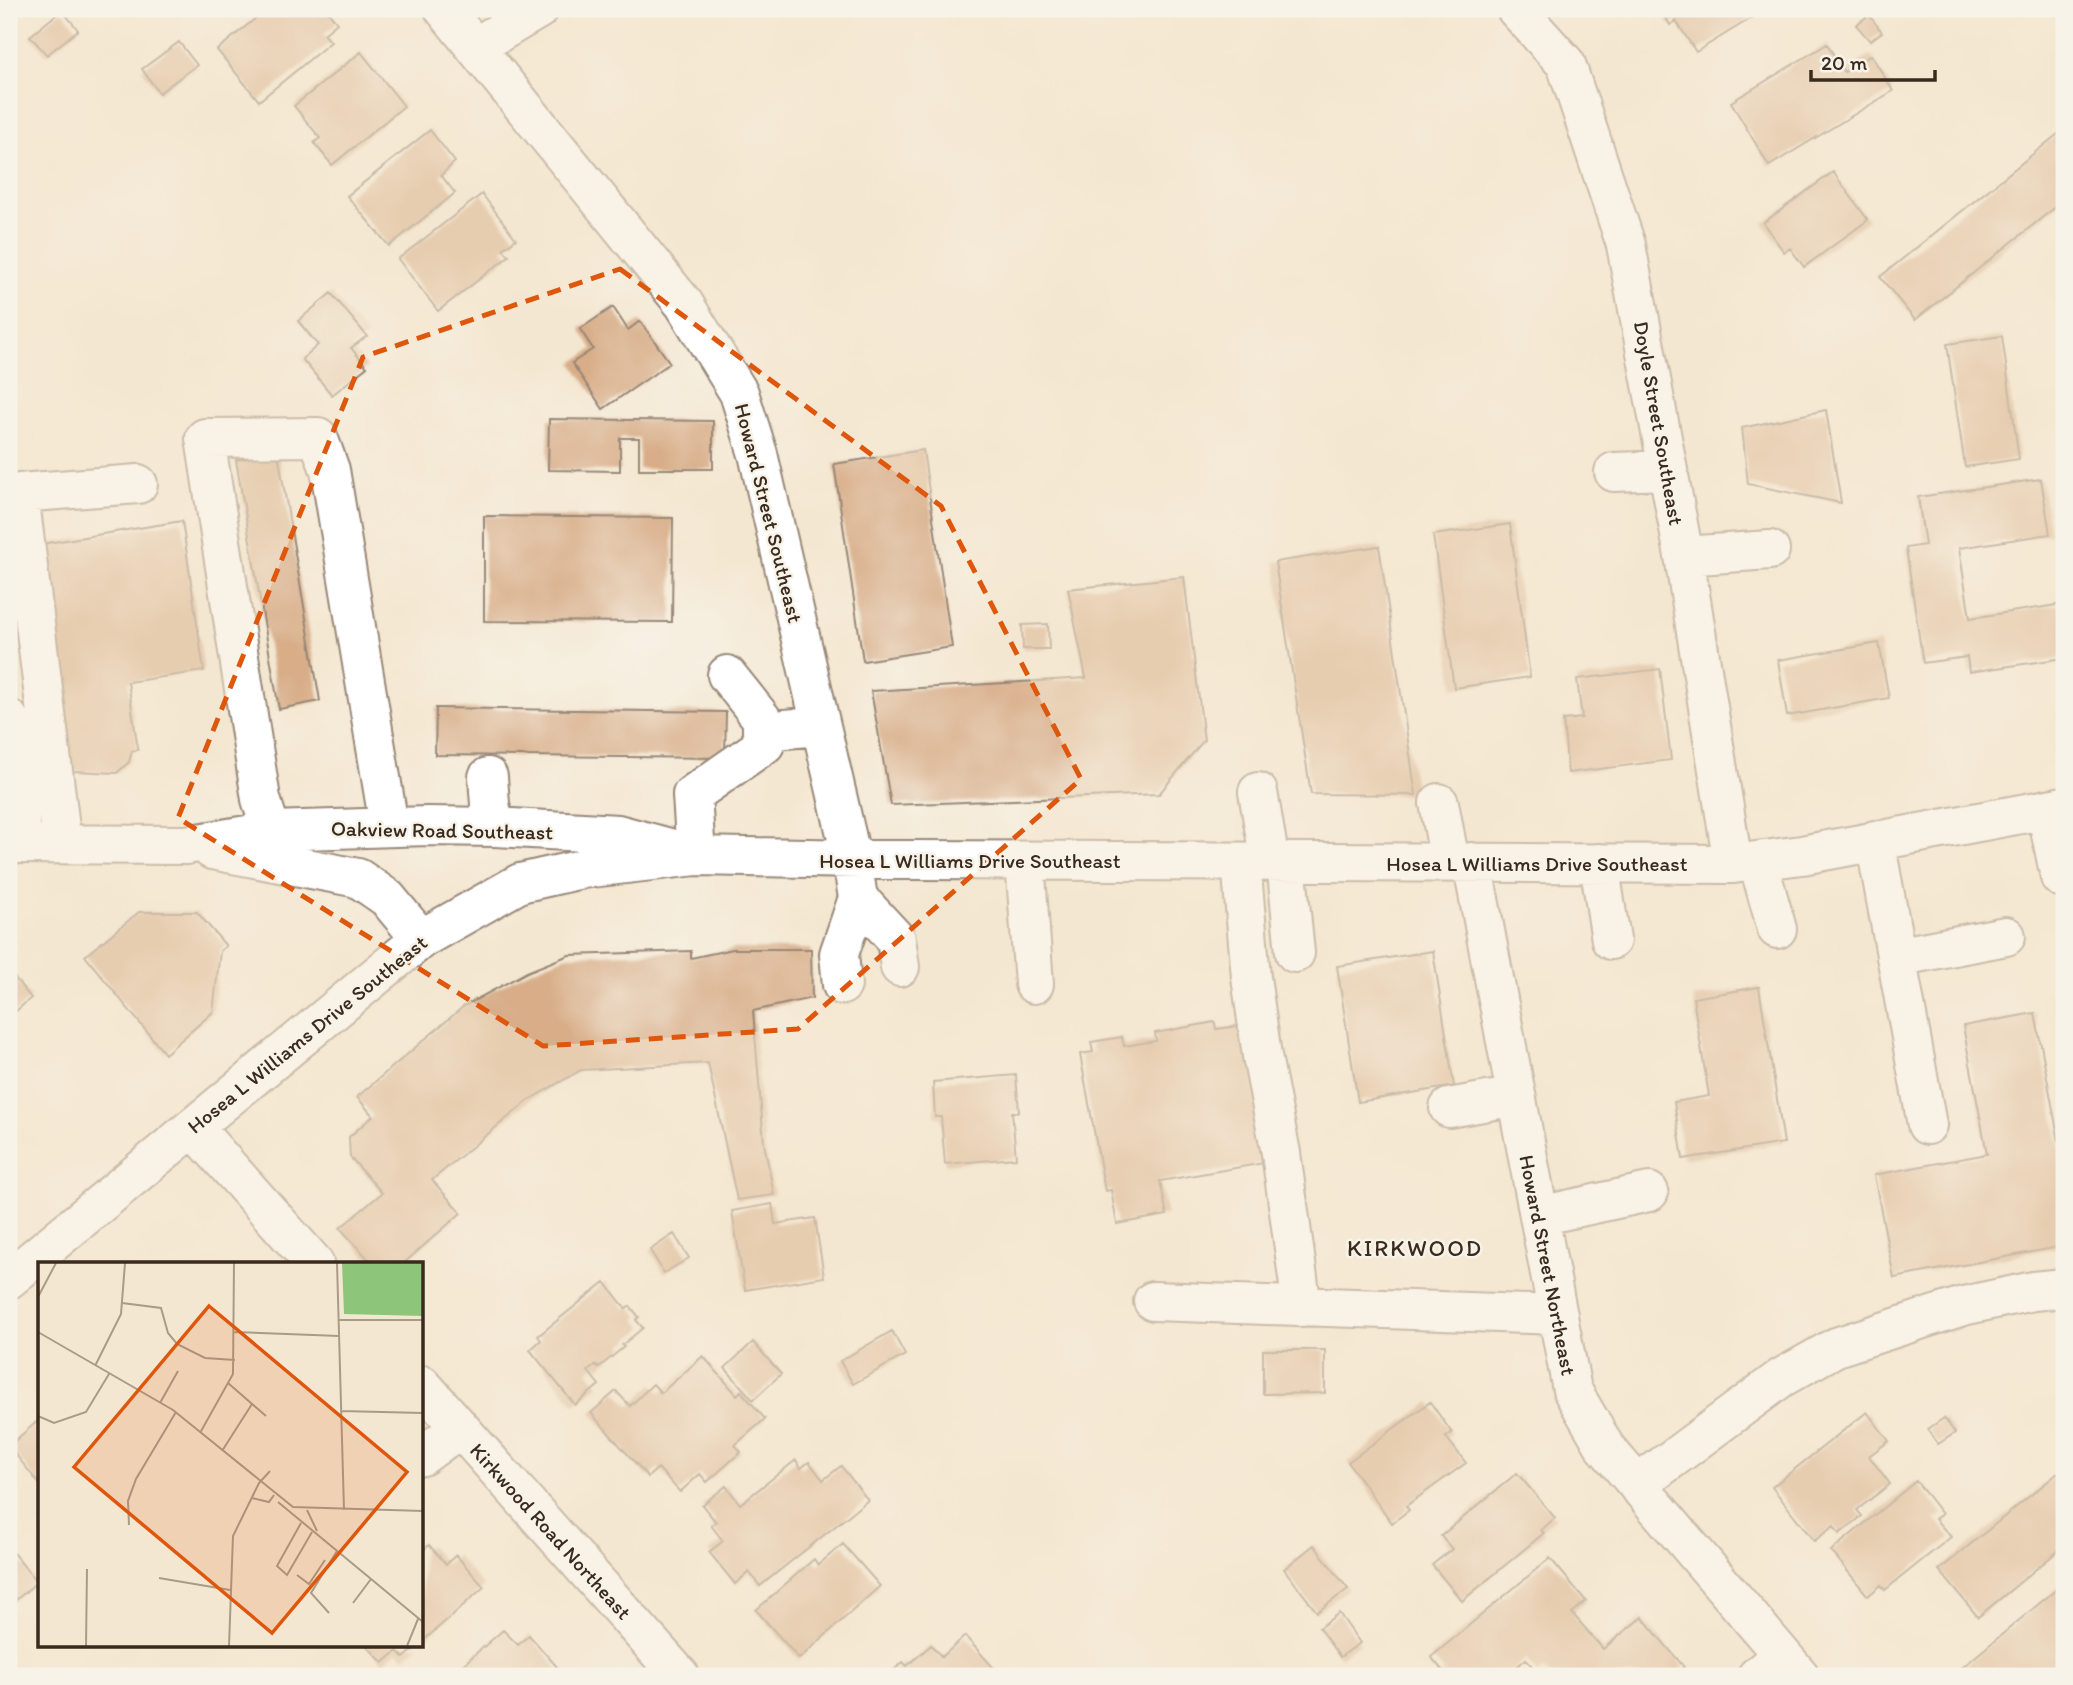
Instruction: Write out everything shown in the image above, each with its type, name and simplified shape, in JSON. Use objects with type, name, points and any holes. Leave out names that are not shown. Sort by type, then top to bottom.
[{"type":"street","name":"Howard Street Southeast","points":[[444,9],[684,304],[739,393],[758,454],[852,860],[858,898]]},
{"type":"street","points":[[475,47],[539,9]]},
{"type":"street","name":"Doyle Street Southeast","points":[[1516,9],[1566,64],[1626,245],[1684,556],[1746,863],[1777,929]]},
{"type":"street","points":[[271,831],[261,799],[205,438],[318,438],[330,470],[389,826]]},
{"type":"street","points":[[1614,472],[1668,470]]},
{"type":"street","points":[[62,844],[19,493],[138,484]]},
{"type":"street","points":[[1684,556],[1770,550]]},
{"type":"street","points":[[696,856],[692,795],[765,744],[762,719],[727,675]]},
{"type":"street","points":[[9,719],[20,787],[15,844]]},
{"type":"street","points":[[762,731],[820,726]]},
{"type":"street","points":[[488,777],[495,827]]},
{"type":"street","points":[[1258,792],[1266,862],[1296,953]]},
{"type":"street","name":"Howard Street Northeast","points":[[1439,803],[1461,862],[1516,1096],[1572,1390],[1605,1447],[1780,1669]]},
{"type":"street","points":[[2055,808],[2060,877]]},
{"type":"street","name":"Hosea L Williams Drive Southeast","points":[[9,1279],[421,939],[520,883],[582,869],[696,856],[852,860],[1746,863],[2055,808]]},
{"type":"street","name":"Oakview Road Southeast","points":[[15,844],[186,845],[271,831],[389,826],[495,827],[618,834],[696,856]]},
{"type":"street","points":[[1875,840],[1927,1125]]},
{"type":"street","name":"Oakview Road Southeast","points":[[186,845],[358,878],[387,898],[421,939]]},
{"type":"street","points":[[1025,861],[1034,984]]},
{"type":"street","points":[[1266,862],[1251,977],[1262,1056],[1283,1164],[1302,1307]]},
{"type":"street","points":[[1600,863],[1612,940]]},
{"type":"street","points":[[842,985],[839,954],[858,898],[896,939],[900,967]]},
{"type":"street","points":[[1896,957],[2006,936]]},
{"type":"street","points":[[1449,1108],[1516,1096]]},
{"type":"street","points":[[193,1126],[313,1262]]},
{"type":"street","points":[[1539,1216],[1649,1192]]},
{"type":"street","points":[[1637,1485],[1781,1378],[1836,1347],[1963,1306],[2033,1291],[2064,1288]]},
{"type":"street","points":[[1153,1301],[1558,1315]]},
{"type":"street","name":"Kirkwood Road Northeast","points":[[424,1387],[680,1676]]},
{"type":"street","points":[[424,1455],[460,1428]]},
{"type":"highlighted area","points":[[620,269],[941,506],[1081,779],[798,1029],[543,1046],[178,818],[363,357]]},
{"type":"building","points":[[267,9],[326,9],[337,23],[324,34],[331,42],[259,101],[217,50]]},
{"type":"building","points":[[1660,9],[1766,9],[1696,52],[1676,21],[1670,25]]},
{"type":"building","points":[[62,10],[78,30],[47,55],[30,36]]},
{"type":"building","points":[[1869,15],[1882,32],[1870,41],[1856,25]]},
{"type":"building","points":[[179,42],[197,65],[159,93],[142,69]]},
{"type":"building","points":[[1827,44],[1844,72],[1871,55],[1893,91],[1769,166],[1731,102]]},
{"type":"building","points":[[361,52],[404,106],[332,165],[314,143],[320,138],[294,106]]},
{"type":"building","points":[[2064,129],[2064,200],[1915,320],[1880,277]]},
{"type":"building","points":[[430,130],[455,162],[441,175],[455,193],[389,246],[347,196]]},
{"type":"building","points":[[1833,172],[1868,220],[1804,267],[1790,248],[1784,252],[1763,223]]},
{"type":"building","points":[[482,194],[516,239],[503,249],[509,256],[438,311],[398,259]]},
{"type":"building","points":[[331,293],[367,336],[351,348],[367,367],[332,395],[302,359],[318,345],[298,321]]},
{"type":"building","points":[[613,307],[628,330],[640,321],[670,363],[603,409],[572,363],[593,349],[580,329]]},
{"type":"building","points":[[2002,336],[2019,459],[1965,467],[1947,344]]},
{"type":"building","points":[[1826,410],[1841,503],[1748,484],[1742,428]]},
{"type":"building","points":[[549,419],[713,421],[713,469],[639,469],[639,438],[620,438],[620,471],[548,470]]},
{"type":"building","points":[[923,450],[952,647],[863,661],[834,464]]},
{"type":"building","points":[[278,453],[320,701],[279,709],[236,460]]},
{"type":"building","points":[[2041,479],[2050,534],[1959,548],[1970,618],[2064,604],[2064,658],[1969,672],[1967,657],[1923,663],[1906,548],[1925,545],[1918,497]]},
{"type":"building","points":[[484,516],[673,518],[672,622],[484,621]]},
{"type":"building","points":[[182,521],[204,671],[128,682],[138,750],[132,751],[129,762],[117,773],[73,771],[41,544]]},
{"type":"building","points":[[1510,524],[1530,677],[1454,688],[1433,535]]},
{"type":"building","points":[[1379,546],[1416,795],[1311,794],[1275,562]]},
{"type":"building","points":[[1184,577],[1204,740],[1159,794],[891,805],[871,691],[1086,678],[1068,589]]},
{"type":"building","points":[[1048,624],[1049,649],[1023,649],[1022,625]]},
{"type":"building","points":[[1879,643],[1889,698],[1787,716],[1778,660]]},
{"type":"building","points":[[1660,669],[1671,760],[1568,773],[1563,720],[1582,718],[1577,679]]},
{"type":"building","points":[[436,708],[726,712],[725,758],[435,755]]},
{"type":"building","points":[[139,912],[197,912],[226,946],[220,951],[213,1012],[165,1054],[85,956]]},
{"type":"building","points":[[733,949],[811,949],[812,998],[753,1011],[764,1143],[774,1195],[737,1200],[708,1063],[581,1070],[529,1100],[432,1180],[461,1213],[405,1262],[371,1262],[340,1228],[382,1193],[350,1157],[349,1137],[373,1116],[357,1097],[464,1006],[527,972],[569,955],[691,951],[691,958]]},
{"type":"building","points":[[1433,951],[1454,1086],[1358,1102],[1337,966]]},
{"type":"building","points":[[9,971],[31,998],[9,1017]]},
{"type":"building","points":[[1759,987],[1784,1143],[1683,1159],[1674,1102],[1709,1096],[1693,998]]},
{"type":"building","points":[[2035,1013],[2064,1169],[2064,1246],[1894,1278],[1874,1175],[1987,1154],[1963,1026]]},
{"type":"building","points":[[1215,1022],[1216,1029],[1245,1025],[1270,1162],[1160,1181],[1167,1215],[1117,1224],[1111,1190],[1105,1191],[1080,1054],[1093,1052],[1091,1042],[1122,1037],[1124,1046],[1156,1041],[1155,1033]]},
{"type":"building","points":[[1016,1075],[1019,1112],[1012,1112],[1016,1158],[945,1164],[941,1117],[935,1117],[933,1082]]},
{"type":"building","points":[[772,1204],[775,1224],[815,1218],[824,1277],[745,1290],[732,1211]]},
{"type":"building","points":[[674,1234],[689,1258],[664,1273],[650,1250]]},
{"type":"building","points":[[605,1282],[626,1309],[630,1306],[639,1317],[636,1320],[643,1328],[598,1368],[596,1365],[588,1371],[599,1385],[575,1405],[530,1350],[541,1340],[538,1336]]},
{"type":"building","points":[[892,1331],[905,1355],[853,1384],[840,1361]]},
{"type":"building","points":[[753,1342],[781,1374],[753,1400],[725,1368]]},
{"type":"building","points":[[1263,1350],[1325,1350],[1325,1393],[1263,1394]]},
{"type":"building","points":[[703,1356],[737,1395],[741,1391],[765,1419],[735,1445],[741,1452],[707,1482],[700,1474],[680,1492],[658,1468],[648,1477],[591,1413],[616,1391],[630,1406],[653,1384],[661,1393]]},
{"type":"building","points":[[1430,1402],[1452,1433],[1446,1437],[1466,1463],[1406,1506],[1409,1510],[1392,1523],[1348,1462]]},
{"type":"building","points":[[1867,1412],[1889,1441],[1869,1456],[1890,1484],[1857,1510],[1862,1516],[1839,1534],[1834,1526],[1814,1541],[1772,1487]]},
{"type":"building","points":[[1944,1418],[1955,1433],[1938,1444],[1928,1429]]},
{"type":"building","points":[[38,1421],[38,1482],[9,1446]]},
{"type":"building","points":[[796,1460],[801,1468],[809,1462],[823,1480],[841,1466],[868,1500],[760,1586],[749,1572],[735,1584],[709,1552],[723,1541],[711,1525],[716,1522],[702,1505],[726,1486],[740,1504]]},
{"type":"building","points":[[2064,1468],[2064,1546],[1978,1617],[1939,1570]]},
{"type":"building","points":[[1517,1473],[1555,1518],[1541,1530],[1544,1533],[1462,1601],[1432,1565],[1452,1549],[1441,1536]]},
{"type":"building","points":[[1916,1481],[1942,1514],[1935,1519],[1951,1537],[1885,1590],[1881,1585],[1868,1596],[1831,1551]]},
{"type":"building","points":[[843,1544],[880,1586],[799,1659],[756,1610],[814,1559],[818,1565]]},
{"type":"building","points":[[429,1545],[446,1564],[456,1555],[484,1587],[424,1640],[424,1549]]},
{"type":"building","points":[[1314,1545],[1348,1589],[1317,1612],[1284,1569]]},
{"type":"building","points":[[9,1548],[37,1582],[9,1606]]},
{"type":"building","points":[[1550,1558],[1586,1601],[1572,1613],[1603,1649],[1642,1617],[1684,1667],[1673,1676],[1550,1676],[1544,1669],[1538,1674],[1526,1659],[1506,1676],[1439,1676],[1444,1672],[1431,1657]]},
{"type":"building","points":[[2064,1583],[2064,1676],[1952,1676]]},
{"type":"building","points":[[1339,1613],[1360,1643],[1340,1657],[1319,1628]]},
{"type":"building","points":[[503,1630],[518,1645],[529,1635],[558,1668],[549,1676],[450,1676]]},
{"type":"building","points":[[965,1636],[1001,1676],[887,1676],[903,1662],[907,1666],[931,1645],[942,1657]]},
{"type":"building","points":[[367,1646],[418,1646],[404,1658],[397,1651],[383,1663]]},
{"type":"district","name":"KIRKWOOD","points":[[1415,1248]]}]
